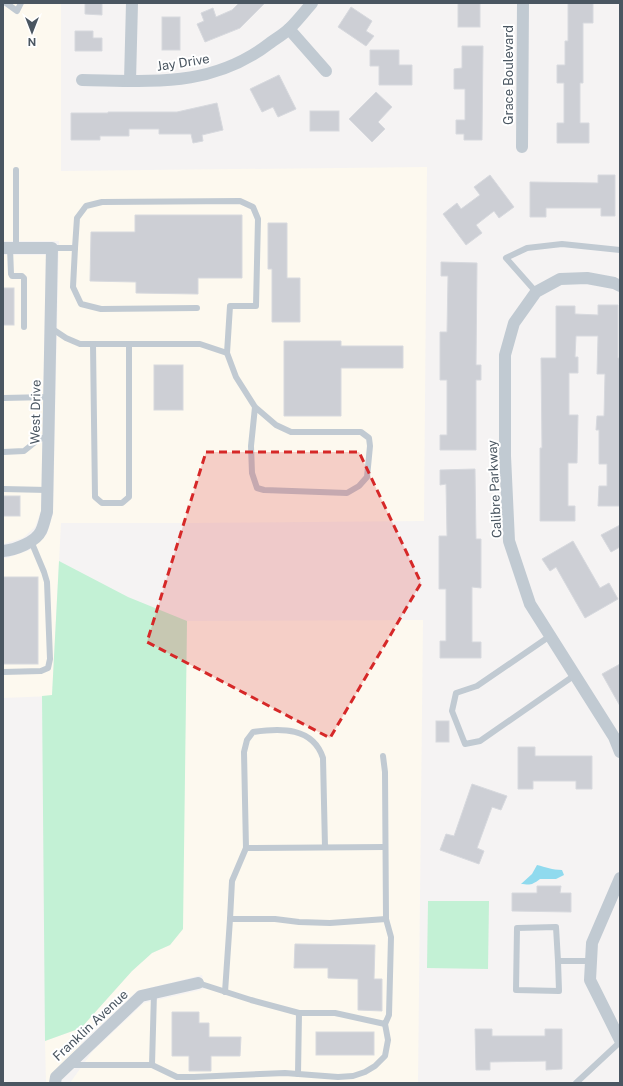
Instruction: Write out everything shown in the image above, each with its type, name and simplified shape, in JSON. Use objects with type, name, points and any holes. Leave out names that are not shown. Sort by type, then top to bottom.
[{"type":"street","points":[[130,81],[132,3]]},
{"type":"street","name":"Jay Drive","points":[[82,80],[162,81],[196,77],[224,69],[258,52],[289,29],[312,3]]},
{"type":"street","name":"Grace Boulevard","points":[[522,147],[523,3]]},
{"type":"street","points":[[289,29],[326,71]]},
{"type":"street","points":[[10,248],[52,248]]},
{"type":"street","name":"West Drive","points":[[3,551],[26,545],[31,541],[41,532],[47,512],[52,248]]},
{"type":"street","name":"Calibre Parkway","points":[[620,286],[614,283],[587,278],[560,279],[536,292],[514,323],[505,355],[505,456],[509,541],[530,604],[614,737],[620,752]]},
{"type":"street","points":[[620,878],[592,943],[590,980],[620,1041]]},
{"type":"street","name":"Franklin Avenue","points":[[55,1083],[56,1077],[141,996],[198,983]]},
{"type":"lane","points":[[6,3],[17,11],[21,3]]},
{"type":"lane","points":[[16,170],[10,248],[10,274],[12,276],[22,276],[24,278],[24,327]]},
{"type":"lane","points":[[197,308],[101,309],[81,304],[73,287],[77,218],[86,206],[102,202],[240,201],[253,207],[258,219],[256,306],[230,306],[227,353],[236,377],[255,406],[276,425],[291,432],[362,432],[369,438],[370,446],[366,477],[359,486],[347,493],[264,490],[257,488],[252,473],[251,446],[255,406]]},
{"type":"lane","points":[[536,292],[506,258],[527,248],[562,244],[620,250]]},
{"type":"lane","points":[[52,248],[75,248]]},
{"type":"lane","points":[[51,328],[66,338],[80,344],[200,344],[227,353]]},
{"type":"lane","points":[[93,344],[95,498],[102,503],[122,503],[128,498],[129,344]]},
{"type":"lane","points":[[3,398],[49,397]]},
{"type":"lane","points":[[3,452],[24,451],[39,439],[48,437]]},
{"type":"lane","points":[[3,489],[47,490]]},
{"type":"lane","points":[[3,672],[41,671],[48,668],[50,659],[47,582],[31,541]]},
{"type":"lane","points":[[550,636],[477,686],[456,693],[452,711],[465,744],[480,741],[575,674]]},
{"type":"lane","points":[[226,992],[232,881],[246,848],[244,752],[247,740],[253,732],[269,729],[285,729],[298,732],[310,738],[320,749],[323,758],[325,847]]},
{"type":"lane","points":[[69,1065],[152,1064],[177,1077],[298,1074],[338,1077],[353,1076],[365,1072],[375,1066],[385,1056],[388,1040],[385,1024],[389,1014],[391,965],[391,937],[386,919],[385,772],[383,756]]},
{"type":"lane","points":[[246,848],[385,847]]},
{"type":"lane","points":[[230,919],[275,919],[299,922],[330,923],[386,919]]},
{"type":"lane","points":[[556,927],[558,961],[559,991],[516,990],[517,928],[556,927]]},
{"type":"lane","points":[[558,961],[591,961]]},
{"type":"lane","points":[[198,983],[299,1013],[335,1013],[385,1024]]},
{"type":"lane","points":[[152,1064],[154,993]]},
{"type":"lane","points":[[298,1074],[299,1013]]},
{"type":"lane","points":[[576,1083],[620,1041]]},
{"type":"highlighted area","points":[[206,452],[359,452],[421,583],[330,738],[147,642]]},
{"type":"shaded area","points":[[3,3],[61,3],[61,171],[427,167],[424,521],[61,523],[52,696],[3,698],[3,558],[30,550],[47,534],[53,514],[59,241],[3,241]]},
{"type":"shaded area","points":[[3,255],[46,255],[41,511],[35,527],[23,538],[3,544]]},
{"type":"shaded area","points":[[423,620],[418,1083],[70,1083],[92,1052],[144,1003],[205,989],[202,975],[137,991],[83,1041],[55,1083],[46,1083],[45,1041],[81,1028],[132,971],[152,953],[170,945],[182,929],[187,621]]},
{"type":"green space","points":[[59,561],[128,597],[187,621],[183,929],[170,945],[152,953],[132,971],[81,1028],[45,1041],[42,696],[52,695]]},
{"type":"green space","points":[[428,901],[489,901],[488,969],[427,968]]},
{"type":"water","points":[[537,865],[562,870],[564,875],[556,879],[540,879],[531,884],[521,884],[532,874]]},
{"type":"building","points":[[85,3],[102,3],[102,15],[85,14]]},
{"type":"building","points":[[239,3],[265,3],[240,28],[205,42],[197,24],[204,21],[201,13],[213,8],[216,17],[232,10]]},
{"type":"building","points":[[458,3],[480,3],[480,27],[458,27]]},
{"type":"building","points":[[568,3],[593,3],[593,23],[583,23],[583,83],[580,83],[580,123],[589,123],[589,143],[557,143],[557,123],[564,123],[564,83],[557,83],[557,65],[565,65],[565,41],[568,41]]},
{"type":"building","points":[[351,7],[372,21],[366,31],[374,36],[366,46],[338,27]]},
{"type":"building","points":[[162,17],[180,17],[180,50],[162,50]]},
{"type":"building","points":[[75,31],[93,31],[93,38],[102,38],[102,51],[75,51]]},
{"type":"building","points":[[462,46],[483,46],[482,140],[464,140],[464,134],[456,134],[456,120],[465,120],[465,89],[454,89],[454,69],[462,68]]},
{"type":"building","points":[[370,50],[399,50],[399,65],[412,65],[412,85],[379,85],[379,66],[370,66]]},
{"type":"building","points":[[279,75],[296,109],[278,117],[273,107],[262,112],[250,89]]},
{"type":"building","points":[[376,92],[392,107],[378,122],[385,129],[372,142],[349,119]]},
{"type":"building","points":[[217,103],[223,130],[202,135],[203,141],[193,143],[191,134],[159,134],[159,129],[129,129],[129,136],[100,136],[100,140],[71,140],[71,113],[177,112]]},
{"type":"building","points":[[310,111],[339,111],[339,131],[310,131]]},
{"type":"building","points":[[490,175],[514,207],[499,218],[494,211],[476,225],[482,233],[466,245],[443,214],[457,203],[461,209],[480,195],[474,187]]},
{"type":"building","points":[[598,175],[615,175],[615,216],[601,216],[601,208],[546,208],[546,217],[530,217],[530,182],[598,183]]},
{"type":"building","points":[[135,215],[242,215],[242,278],[198,278],[198,294],[136,293],[136,282],[90,281],[91,232],[135,232]]},
{"type":"building","points":[[268,223],[287,223],[287,278],[300,278],[300,322],[272,322],[272,269],[268,269]]},
{"type":"building","points":[[441,262],[477,263],[476,365],[481,365],[481,380],[476,380],[476,450],[440,450],[440,435],[447,435],[447,380],[440,380],[440,332],[447,332],[448,276],[441,276]]},
{"type":"building","points":[[3,288],[14,288],[14,325],[3,325]]},
{"type":"building","points":[[598,305],[618,305],[618,358],[620,358],[620,506],[598,506],[599,486],[607,486],[607,464],[599,464],[599,430],[596,430],[597,416],[604,416],[605,374],[597,374],[598,336],[576,336],[575,357],[578,357],[578,373],[569,373],[569,415],[578,415],[577,463],[568,463],[568,506],[575,506],[575,521],[540,521],[540,448],[542,448],[541,358],[556,358],[556,306],[575,306],[575,314],[598,315]]},
{"type":"building","points":[[284,341],[341,341],[341,346],[403,346],[403,368],[341,368],[341,416],[284,416]]},
{"type":"building","points":[[154,365],[183,365],[183,410],[154,410]]},
{"type":"building","points":[[475,469],[476,539],[481,539],[481,588],[472,587],[472,642],[481,642],[481,658],[440,658],[440,641],[446,641],[446,589],[439,589],[439,536],[447,536],[446,484],[440,485],[440,470]]},
{"type":"building","points":[[3,496],[20,496],[20,516],[3,516]]},
{"type":"building","points":[[620,525],[620,547],[611,552],[601,535]]},
{"type":"building","points":[[573,541],[600,588],[609,583],[618,599],[585,618],[556,567],[550,571],[542,559]]},
{"type":"building","points":[[3,577],[38,577],[38,664],[3,664]]},
{"type":"building","points":[[620,664],[620,706],[602,674]]},
{"type":"building","points":[[436,721],[449,721],[449,742],[436,742]]},
{"type":"building","points":[[518,747],[535,747],[535,756],[592,756],[592,789],[576,789],[576,781],[533,781],[533,789],[518,789]]},
{"type":"building","points":[[472,784],[507,796],[501,810],[492,807],[477,848],[484,851],[479,864],[440,850],[446,834],[454,836]]},
{"type":"building","points":[[537,886],[561,886],[560,893],[571,893],[571,912],[512,911],[512,893],[537,893]]},
{"type":"building","points":[[295,944],[375,945],[374,979],[382,979],[382,1011],[358,1010],[358,979],[328,978],[328,968],[294,968]]},
{"type":"building","points":[[172,1012],[199,1012],[199,1023],[209,1023],[209,1037],[241,1037],[240,1056],[211,1056],[211,1071],[189,1071],[189,1056],[172,1056]]},
{"type":"building","points":[[475,1029],[492,1029],[492,1036],[545,1036],[545,1029],[562,1029],[562,1069],[546,1070],[546,1061],[490,1062],[490,1070],[476,1070]]},
{"type":"building","points":[[316,1032],[374,1032],[374,1055],[316,1055]]}]
